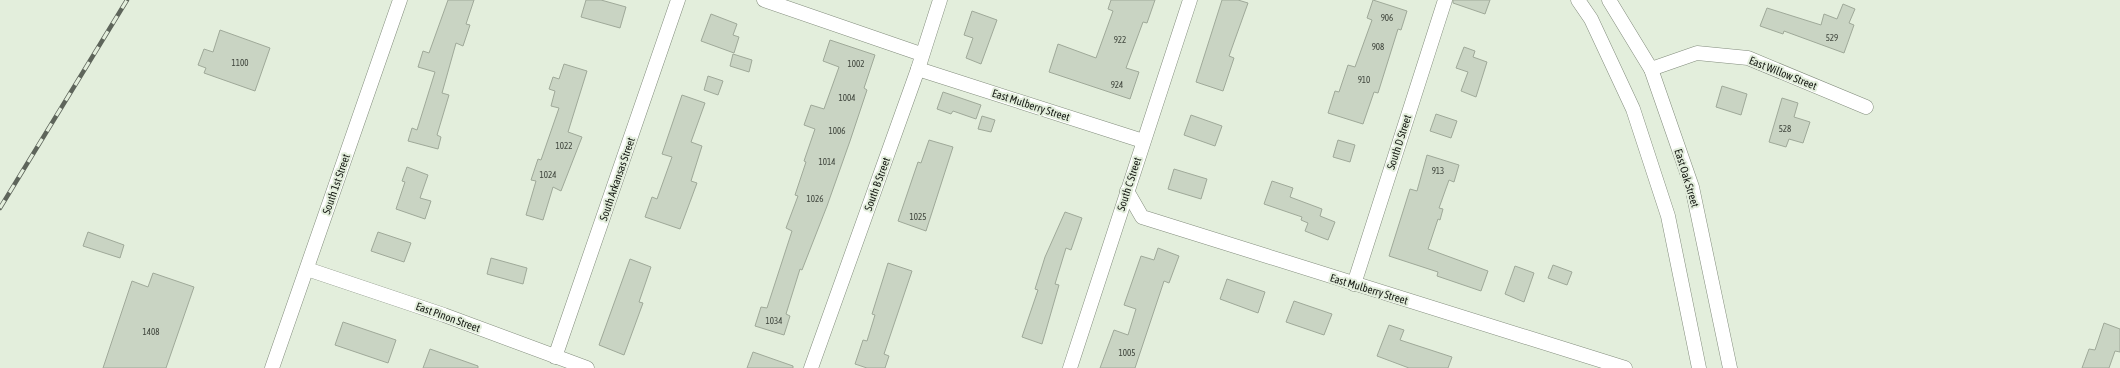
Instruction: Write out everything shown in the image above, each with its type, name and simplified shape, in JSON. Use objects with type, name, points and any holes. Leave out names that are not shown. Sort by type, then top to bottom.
[{"type":"street","name":"South 1st Street","points":[[272,368],[400,0]]},
{"type":"street","name":"South Arkansas Street","points":[[555,357],[678,0]]},
{"type":"street","points":[[764,0],[922,54]]},
{"type":"street","name":"South B Street","points":[[811,368],[918,69],[940,0]]},
{"type":"street","name":"South C Street","points":[[1070,368],[1190,0]]},
{"type":"street","name":"South D Street","points":[[1354,284],[1445,0]]},
{"type":"street","points":[[1578,0],[1591,19],[1636,116],[1668,216],[1695,367]]},
{"type":"street","name":"East Oak Street","points":[[1609,0],[1651,69],[1692,187],[1730,368]]},
{"type":"street","name":"East Willow Street","points":[[1651,69],[1697,53],[1748,58],[1866,107]]},
{"type":"street","name":"East Mulberry Street","points":[[918,69],[1143,141]]},
{"type":"street","name":"East Mulberry Street","points":[[1127,191],[1142,217],[1625,368]]},
{"type":"street","name":"East Pinon Street","points":[[307,269],[444,315],[587,368]]},
{"type":"building","points":[[448,0],[474,0],[466,24],[470,25],[463,46],[456,43],[442,93],[449,95],[437,135],[441,137],[438,149],[408,141],[412,128],[417,130],[435,72],[418,67],[423,51],[429,53]]},
{"type":"building","points":[[586,0],[601,0],[626,7],[620,28],[581,17]]},
{"type":"building","points":[[1111,0],[1155,0],[1147,23],[1143,22],[1126,68],[1139,72],[1130,99],[1049,72],[1058,44],[1096,58],[1113,11],[1108,9]]},
{"type":"building","points":[[1222,0],[1238,0],[1248,3],[1229,56],[1234,58],[1223,91],[1196,82]]},
{"type":"building","points":[[1373,0],[1407,11],[1401,30],[1398,29],[1378,93],[1374,92],[1363,124],[1328,113],[1335,91],[1339,92],[1348,65],[1355,67],[1372,20],[1367,18]]},
{"type":"building","points":[[1453,0],[1490,0],[1485,14],[1453,3]]},
{"type":"building","points":[[1843,4],[1855,9],[1849,23],[1854,25],[1844,53],[1784,31],[1783,34],[1760,26],[1767,8],[1821,25],[1824,14],[1837,19]]},
{"type":"building","points":[[972,11],[997,20],[981,64],[966,58],[973,38],[964,35]]},
{"type":"building","points":[[711,14],[737,24],[733,35],[739,37],[734,53],[701,41]]},
{"type":"building","points":[[220,30],[270,48],[255,91],[204,73],[206,68],[198,65],[204,49],[213,52]]},
{"type":"building","points":[[830,40],[875,55],[864,88],[867,90],[850,141],[802,270],[800,269],[786,314],[790,316],[784,335],[755,326],[761,307],[767,308],[792,231],[786,228],[798,196],[795,195],[806,162],[804,161],[815,129],[804,125],[811,105],[824,109],[839,67],[823,61]]},
{"type":"building","points":[[1464,47],[1475,51],[1473,57],[1487,62],[1476,97],[1461,91],[1468,72],[1456,68]]},
{"type":"building","points":[[733,54],[752,60],[749,72],[730,66]]},
{"type":"building","points":[[564,64],[587,71],[568,132],[582,137],[561,191],[553,187],[543,220],[526,215],[536,181],[531,180],[538,159],[541,160],[559,108],[551,106],[555,91],[549,89],[553,77],[559,79]]},
{"type":"building","points":[[708,76],[723,81],[718,95],[704,90]]},
{"type":"building","points":[[1722,86],[1747,94],[1741,115],[1716,107]]},
{"type":"building","points":[[943,92],[981,105],[976,119],[953,111],[951,114],[937,109]]},
{"type":"building","points":[[682,95],[705,103],[691,142],[702,146],[691,181],[697,183],[680,229],[645,217],[652,197],[657,199],[672,157],[662,154]]},
{"type":"building","points":[[1782,98],[1798,103],[1794,117],[1810,122],[1803,143],[1789,139],[1786,147],[1769,142]]},
{"type":"building","points":[[1436,114],[1457,121],[1451,138],[1430,131]]},
{"type":"building","points":[[1191,115],[1222,126],[1215,146],[1184,135]]},
{"type":"building","points":[[982,116],[995,120],[991,132],[978,129]]},
{"type":"building","points":[[929,140],[953,147],[926,231],[898,221],[918,162],[921,163]]},
{"type":"building","points":[[1338,140],[1355,145],[1350,162],[1333,157]]},
{"type":"building","points":[[1427,155],[1459,165],[1454,182],[1449,180],[1439,208],[1443,209],[1440,220],[1438,219],[1428,249],[1488,271],[1481,291],[1437,276],[1438,272],[1389,256],[1410,189],[1417,191]]},
{"type":"building","points":[[407,167],[428,175],[420,198],[431,201],[425,219],[396,209],[405,182],[402,181]]},
{"type":"building","points":[[1174,169],[1207,179],[1201,199],[1168,189]]},
{"type":"building","points":[[1272,181],[1293,188],[1290,197],[1322,209],[1320,216],[1335,222],[1328,240],[1305,231],[1308,223],[1301,220],[1302,217],[1264,204]]},
{"type":"building","points":[[1065,212],[1082,218],[1071,250],[1066,248],[1055,284],[1059,285],[1042,344],[1022,337],[1038,290],[1035,289],[1045,257]]},
{"type":"building","points":[[88,232],[124,245],[120,258],[83,246]]},
{"type":"building","points":[[378,232],[411,243],[404,262],[371,251]]},
{"type":"building","points":[[1158,248],[1179,256],[1169,283],[1164,281],[1135,368],[1100,368],[1114,330],[1128,335],[1136,309],[1124,305],[1141,256],[1154,260]]},
{"type":"building","points":[[491,258],[527,268],[523,284],[487,274]]},
{"type":"building","points":[[630,259],[651,267],[639,302],[643,303],[624,355],[599,345]]},
{"type":"building","points":[[888,263],[912,271],[884,354],[889,356],[885,368],[867,368],[855,364],[863,340],[867,341],[875,315],[872,314]]},
{"type":"building","points":[[1553,265],[1572,272],[1567,285],[1548,278]]},
{"type":"building","points":[[1515,266],[1534,273],[1524,302],[1505,294]]},
{"type":"building","points":[[153,273],[194,287],[166,368],[103,368],[132,281],[148,287]]},
{"type":"building","points":[[1227,279],[1265,292],[1258,313],[1220,299]]},
{"type":"building","points":[[1294,301],[1332,314],[1324,335],[1286,322]]},
{"type":"building","points":[[343,322],[396,340],[388,363],[335,345]]},
{"type":"building","points":[[2104,323],[2120,329],[2120,352],[2115,351],[2109,368],[2082,368],[2089,349],[2095,350]]},
{"type":"building","points":[[1389,325],[1404,330],[1400,340],[1452,357],[1448,368],[1409,368],[1377,356]]},
{"type":"building","points":[[430,349],[478,366],[478,368],[423,368]]},
{"type":"building","points":[[753,352],[793,366],[793,368],[747,368]]},
{"type":"railway","points":[[0,208],[127,0]]}]
